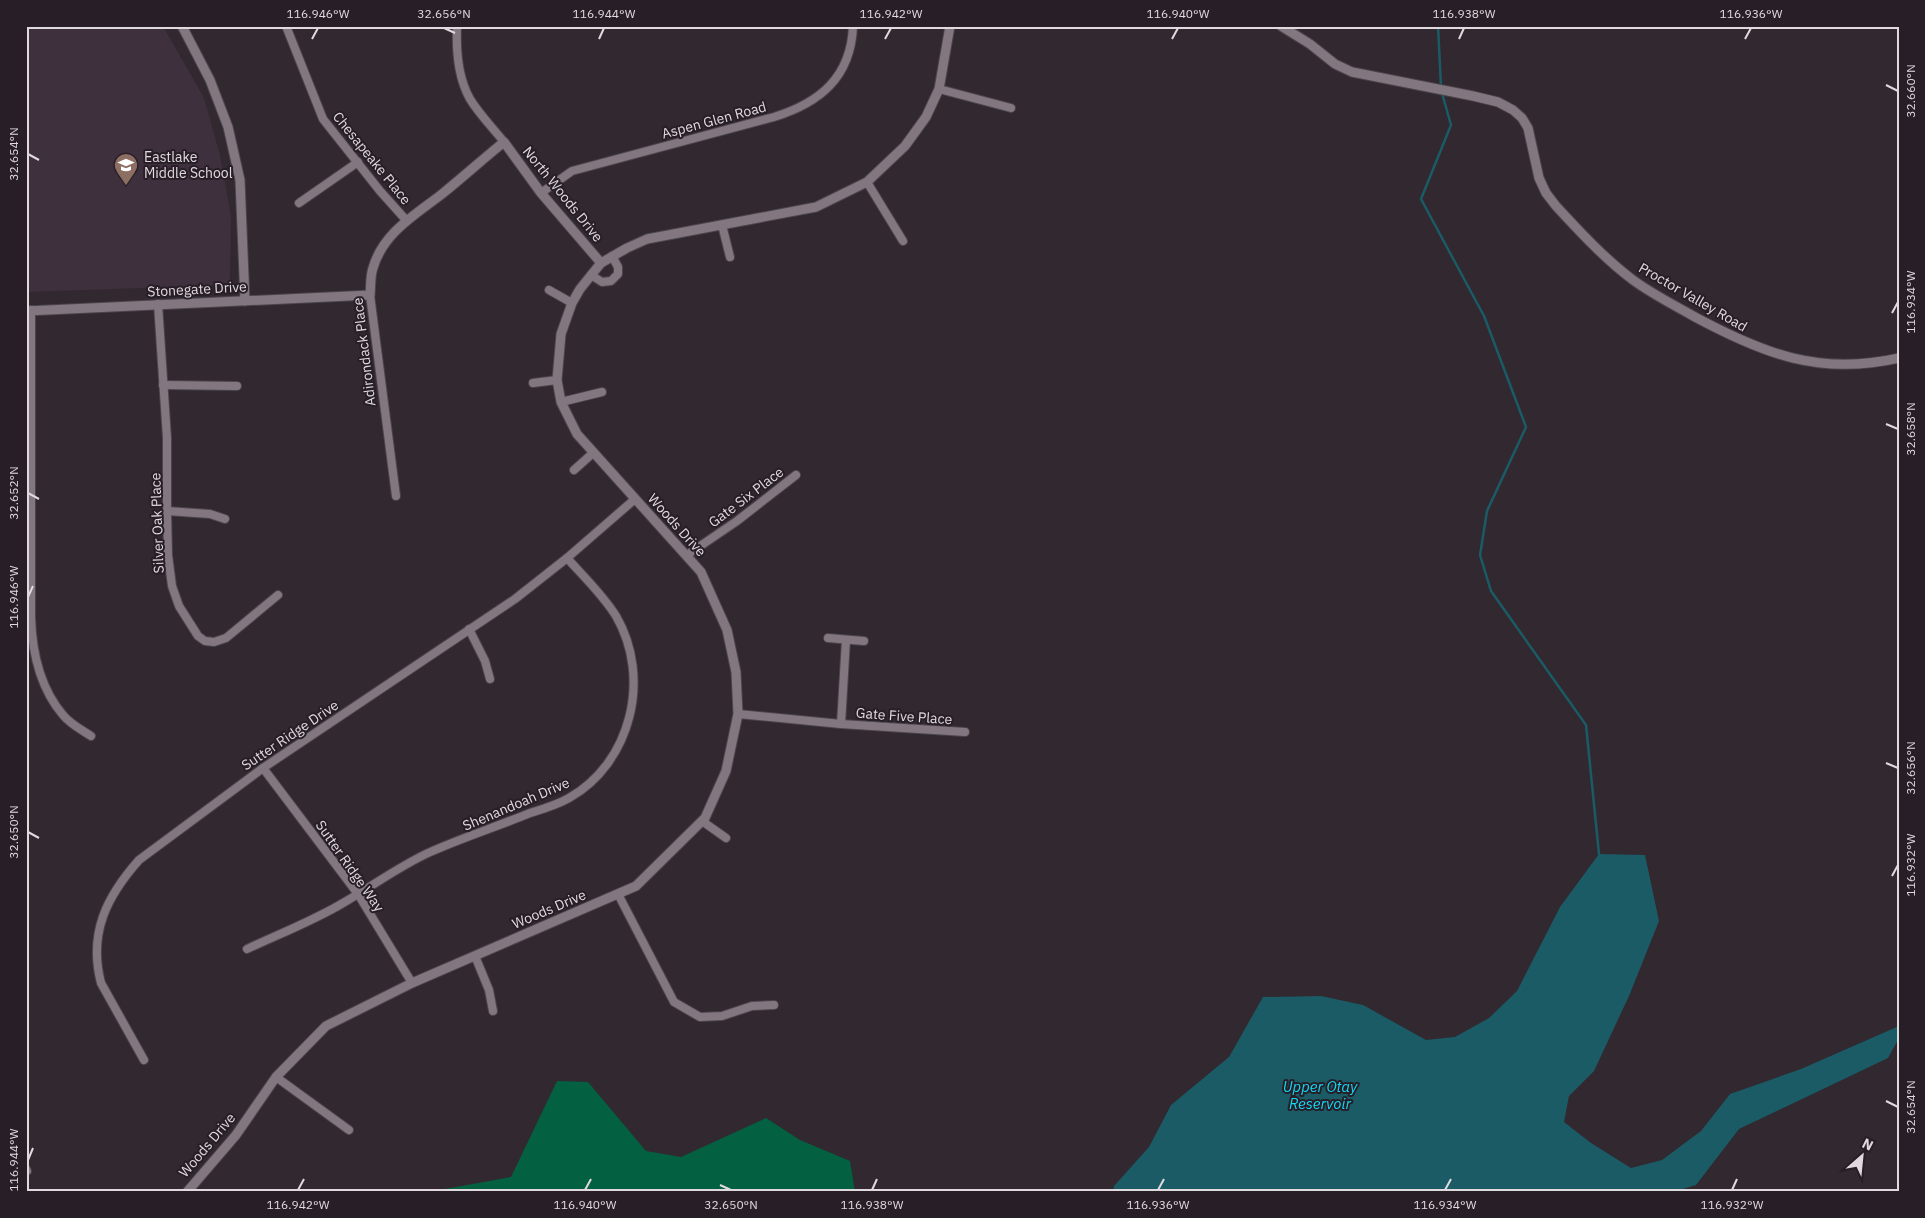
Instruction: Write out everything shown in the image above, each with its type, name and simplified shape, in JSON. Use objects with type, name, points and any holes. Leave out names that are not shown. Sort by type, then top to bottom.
[{"type":"street","points":[[182,26],[210,80],[228,127],[240,180],[244,301]]},
{"type":"street","name":"Chesapeake Place","points":[[286,26],[323,119],[380,191],[406,220]]},
{"type":"street","points":[[457,26],[458,62],[465,87],[470,98],[504,142]]},
{"type":"street","name":"Aspen Glen Road","points":[[541,194],[572,171],[774,117],[804,106],[821,94],[836,78],[850,49],[853,26]]},
{"type":"street","name":"Woods Drive","points":[[187,1192],[236,1135],[276,1077],[326,1026],[412,983],[636,886],[702,821],[726,771],[738,714],[736,672],[727,630],[701,572],[577,434],[562,402],[557,380],[561,334],[572,303],[591,275],[602,263],[612,256],[648,239],[816,207],[867,182],[905,146],[926,117],[939,89],[950,26]]},
{"type":"street","name":"Proctor Valley Road","points":[[1281,26],[1310,44],[1335,64],[1352,72],[1498,102],[1513,110],[1522,118],[1528,128],[1539,178],[1546,193],[1556,206],[1633,280],[1725,333],[1767,351],[1818,363],[1865,364],[1899,358]]},
{"type":"street","points":[[939,89],[1012,108]]},
{"type":"street","name":"North Woods Drive","points":[[504,142],[541,194],[602,263]]},
{"type":"street","name":"Adirondack Place","points":[[396,496],[370,295],[372,269],[391,236],[406,220],[444,192],[504,142]]},
{"type":"street","points":[[299,202],[358,162]]},
{"type":"street","points":[[867,182],[903,241]]},
{"type":"street","points":[[722,225],[730,257]]},
{"type":"street","points":[[591,275],[602,282],[611,281],[618,274],[618,267],[612,256]]},
{"type":"street","points":[[548,290],[572,303]]},
{"type":"street","name":"Stonegate Drive","points":[[29,310],[370,295]]},
{"type":"street","name":"Silver Oak Place","points":[[158,304],[167,438],[167,511],[172,586],[179,606],[198,636],[210,642],[222,640],[278,595]]},
{"type":"street","points":[[29,310],[28,565],[32,630],[38,668],[49,693],[64,717],[91,736]]},
{"type":"street","points":[[533,382],[557,380]]},
{"type":"street","points":[[163,385],[236,386]]},
{"type":"street","points":[[562,402],[602,392]]},
{"type":"street","points":[[574,470],[594,453]]},
{"type":"street","name":"Gate Six Place","points":[[687,555],[737,521],[796,475]]},
{"type":"street","name":"Sutter Ridge Drive","points":[[144,1060],[101,983],[97,950],[104,910],[119,883],[139,860],[263,768],[515,599],[567,558],[635,499]]},
{"type":"street","points":[[167,511],[210,514],[225,520]]},
{"type":"street","name":"Shenandoah Drive","points":[[247,949],[342,904],[427,854],[567,799],[593,780],[613,755],[625,732],[632,705],[634,678],[630,652],[622,629],[610,607],[567,558]]},
{"type":"street","points":[[469,629],[490,679]]},
{"type":"street","points":[[828,638],[864,641]]},
{"type":"street","name":"Gate Five Place","points":[[841,724],[846,640]]},
{"type":"street","name":"Gate Five Place","points":[[738,714],[841,724],[965,732]]},
{"type":"street","name":"Sutter Ridge Way","points":[[263,768],[358,894],[412,983]]},
{"type":"street","points":[[702,821],[726,838]]},
{"type":"street","points":[[618,894],[674,1002],[700,1018],[722,1016],[752,1006],[774,1004]]},
{"type":"street","points":[[475,956],[490,990],[493,1011]]},
{"type":"street","points":[[276,1077],[349,1130]]},
{"type":"shaded area","name":"Eastlake Middle School","points":[[26,26],[163,26],[204,98],[220,155],[231,216],[230,285],[26,292]]},
{"type":"green space","points":[[557,1081],[588,1082],[646,1151],[681,1157],[766,1118],[800,1140],[850,1161],[855,1192],[428,1192],[511,1177]]},
{"type":"water","name":"Upper Otay Reservoir","points":[[1599,854],[1645,855],[1659,921],[1629,996],[1594,1071],[1569,1096],[1564,1122],[1591,1143],[1631,1168],[1662,1160],[1701,1131],[1730,1094],[1801,1069],[1899,1026],[1899,1038],[1888,1058],[1739,1129],[1696,1185],[1673,1192],[1113,1192],[1114,1186],[1149,1147],[1171,1105],[1229,1057],[1263,997],[1321,996],[1363,1005],[1426,1040],[1455,1037],[1489,1018],[1517,991],[1560,907]]},
{"type":"waterway","points":[[1438,26],[1441,87]]},
{"type":"waterway","points":[[1442,93],[1451,125],[1421,199],[1484,316],[1526,427],[1487,511],[1480,555],[1491,591],[1586,725],[1599,854]]},
{"type":"place","name":"Eastlake Middle School","points":[[126,186]]}]
